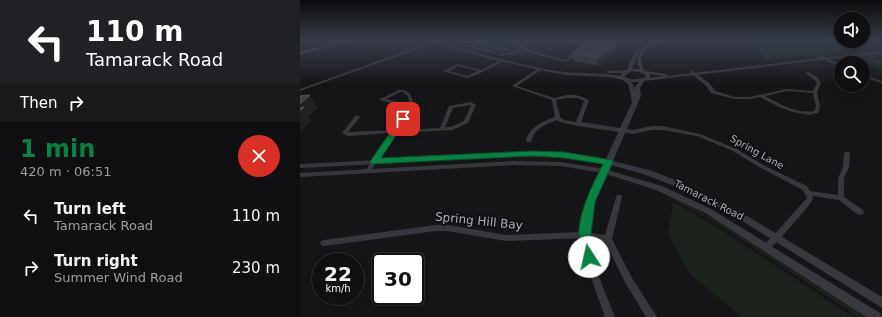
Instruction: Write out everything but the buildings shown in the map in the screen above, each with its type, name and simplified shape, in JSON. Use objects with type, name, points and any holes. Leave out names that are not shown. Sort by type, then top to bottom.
[{"type":"street","points":[[300,90],[398,56]]},
{"type":"street","points":[[487,56],[540,69],[570,74],[614,76],[626,79],[644,80],[818,56],[834,63]]},
{"type":"street","points":[[505,56],[559,68],[580,71],[628,71],[665,75],[697,73],[851,56]]},
{"type":"street","points":[[548,56],[566,61],[573,56]]},
{"type":"street","points":[[634,56],[633,65],[622,75],[631,87],[634,101]]},
{"type":"street","points":[[610,317],[589,257],[585,235],[590,202],[623,131],[634,101],[638,96],[638,88],[649,76],[639,61],[639,56]]},
{"type":"street","points":[[492,57],[510,57]]},
{"type":"street","points":[[480,71],[461,65],[445,71],[466,77],[480,71],[504,60],[522,60]]},
{"type":"street","points":[[540,69],[514,86],[554,98],[575,96],[581,97],[587,101],[578,124]]},
{"type":"street","points":[[697,73],[713,92],[727,97],[744,99],[787,90],[815,92]]},
{"type":"street","points":[[761,96],[794,111],[816,112],[818,107],[815,92],[819,83],[818,80],[807,73]]},
{"type":"street","points":[[870,78],[882,82]]},
{"type":"street","points":[[368,171],[412,107],[410,96],[404,91],[399,91],[382,99],[412,107]]},
{"type":"street","points":[[529,141],[530,134],[536,128],[558,118],[554,98]]},
{"type":"street","points":[[357,117],[345,133],[442,129],[452,128],[466,122],[474,105],[471,103],[451,107],[442,129]]},
{"type":"street","name":"Spring Lane","points":[[558,118],[562,121],[623,131],[638,132],[652,128],[662,128],[686,132],[715,141],[735,150],[761,166],[798,185],[808,193],[841,198],[860,212]]},
{"type":"street","points":[[841,198],[841,178],[846,167],[847,153]]},
{"type":"street","name":"Tamarack Road","points":[[300,166],[532,154],[564,155],[609,162],[646,172],[713,200],[882,303]]},
{"type":"street","name":"Tamarack Road","points":[[300,175],[524,163],[561,164],[604,171],[653,186],[708,211],[876,317]]},
{"type":"street","points":[[766,247],[808,202],[810,198],[808,193]]},
{"type":"street","points":[[619,198],[608,239],[633,288],[652,317]]},
{"type":"street","name":"Spring Hill Bay","points":[[324,243],[436,228],[448,228],[513,238],[585,235],[608,239]]},
{"type":"shaded area","points":[[762,56],[809,56],[765,61]]},
{"type":"shaded area","points":[[858,56],[882,56],[882,70],[870,65],[870,56]]},
{"type":"shaded area","points":[[674,198],[718,222],[865,317],[859,317],[716,223],[674,200]]},
{"type":"shaded area","points":[[673,202],[712,224],[853,317],[742,317],[690,274],[668,235]]},
{"type":"waterway","points":[[872,60],[882,63]]},
{"type":"route","points":[[403,119],[375,162],[498,154],[547,154],[581,157],[609,162],[590,202],[585,235],[589,257]]}]
